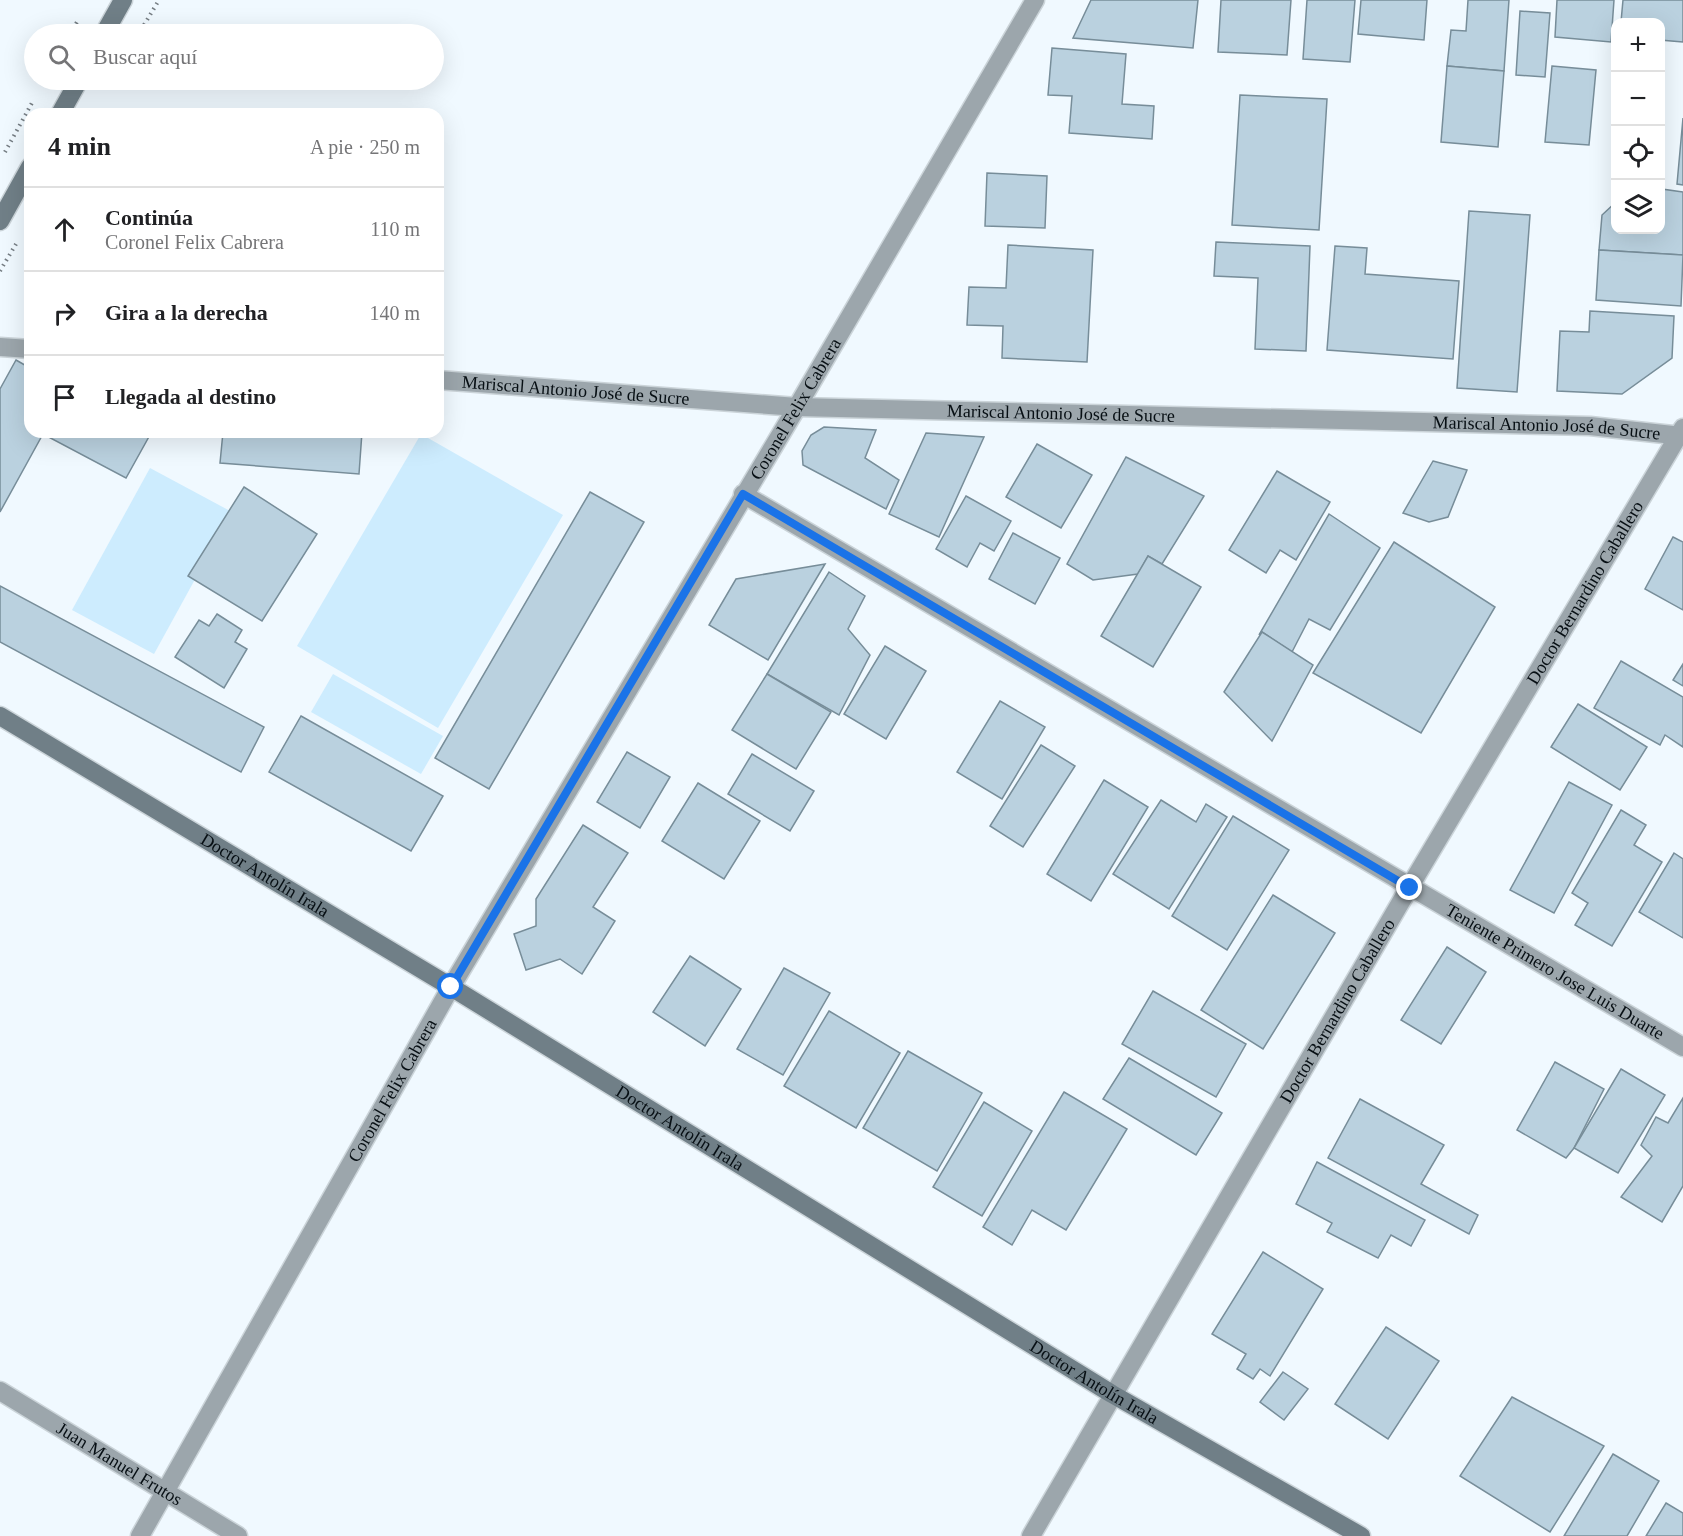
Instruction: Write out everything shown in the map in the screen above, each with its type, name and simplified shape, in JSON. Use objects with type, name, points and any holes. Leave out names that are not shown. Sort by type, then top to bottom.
[{"type":"street","points":[[110,24],[123,0]]},
{"type":"street","name":"Coronel Felix Cabrera","points":[[140,1536],[451,987],[743,494],[797,407],[1035,0]]},
{"type":"street","points":[[63,108],[73,90]]},
{"type":"street","points":[[0,220],[24,178]]},
{"type":"street","points":[[0,347],[24,349]]},
{"type":"street","name":"Mariscal Antonio José de Sucre","points":[[444,380],[797,407],[1590,426],[1681,433]]},
{"type":"street","name":"Doctor Bernardino Caballero","points":[[1031,1536],[1410,888],[1681,433]]},
{"type":"street","name":"Teniente Primero Jose Luis Duarte","points":[[743,494],[1683,1047]]},
{"type":"street","name":"Doctor Antolín Irala","points":[[0,716],[451,987],[1112,1394],[1361,1536]]},
{"type":"street","name":"Juan Manuel Frutos","points":[[0,1391],[238,1536]]},
{"type":"path","points":[[144,24],[159,0]]},
{"type":"path","points":[[29,108],[34,100]]},
{"type":"path","points":[[0,160],[24,118]]},
{"type":"shaded area","points":[[419,438],[428,438],[563,515],[438,728],[297,646]]},
{"type":"shaded area","points":[[150,468],[232,512],[154,654],[72,610]]},
{"type":"shaded area","points":[[333,674],[443,736],[421,774],[311,712]]},
{"type":"building","points":[[1091,0],[1198,0],[1193,48],[1073,38]]},
{"type":"building","points":[[1221,0],[1291,0],[1287,55],[1218,52]]},
{"type":"building","points":[[1307,0],[1355,0],[1350,62],[1303,59]]},
{"type":"building","points":[[1361,0],[1427,0],[1424,40],[1358,34]]},
{"type":"building","points":[[1468,0],[1509,0],[1504,71],[1447,66],[1451,30],[1466,31]]},
{"type":"building","points":[[1557,0],[1614,0],[1611,42],[1555,37]]},
{"type":"building","points":[[1623,0],[1683,0],[1683,42],[1665,40],[1665,18],[1621,18]]},
{"type":"building","points":[[1520,11],[1550,13],[1545,77],[1516,75]]},
{"type":"building","points":[[1052,48],[1126,54],[1122,104],[1154,106],[1152,139],[1069,133],[1072,96],[1048,95]]},
{"type":"building","points":[[1447,66],[1504,71],[1498,147],[1441,142]]},
{"type":"building","points":[[1552,66],[1596,70],[1589,145],[1545,142]]},
{"type":"building","points":[[1240,95],[1327,99],[1319,230],[1232,225]]},
{"type":"building","points":[[1683,118],[1683,185],[1677,184]]},
{"type":"building","points":[[987,173],[1047,176],[1045,228],[985,226]]},
{"type":"building","points":[[1665,189],[1683,192],[1683,255],[1599,250],[1602,215],[1611,207],[1611,234],[1665,234]]},
{"type":"building","points":[[1469,211],[1530,215],[1517,392],[1457,388]]},
{"type":"building","points":[[1216,242],[1310,246],[1306,351],[1255,349],[1258,278],[1214,276]]},
{"type":"building","points":[[1008,245],[1093,250],[1087,362],[1002,358],[1003,326],[967,325],[969,287],[1006,288]]},
{"type":"building","points":[[1335,246],[1367,248],[1365,274],[1459,281],[1453,359],[1327,350]]},
{"type":"building","points":[[1599,250],[1683,255],[1681,306],[1596,300]]},
{"type":"building","points":[[1590,311],[1674,316],[1672,358],[1622,394],[1557,391],[1560,331],[1589,332]]},
{"type":"building","points":[[16,360],[24,365],[24,438],[41,438],[0,512],[0,389]]},
{"type":"building","points":[[824,427],[876,430],[865,458],[899,480],[886,509],[803,465],[802,451],[811,435]]},
{"type":"building","points":[[926,433],[984,437],[939,537],[889,514]]},
{"type":"building","points":[[51,438],[148,438],[126,478]]},
{"type":"building","points":[[222,438],[362,438],[359,474],[220,463]]},
{"type":"building","points":[[1037,444],[1092,475],[1061,528],[1006,497]]},
{"type":"building","points":[[1126,457],[1204,496],[1162,564],[1148,556],[1138,574],[1093,580],[1067,564]]},
{"type":"building","points":[[1433,461],[1467,470],[1448,517],[1429,522],[1403,513]]},
{"type":"building","points":[[1277,471],[1330,502],[1296,560],[1280,550],[1266,573],[1229,550]]},
{"type":"building","points":[[244,487],[317,534],[262,621],[188,576]]},
{"type":"building","points":[[590,492],[644,522],[489,789],[435,758]]},
{"type":"building","points":[[966,496],[1011,521],[994,551],[980,543],[967,567],[936,549]]},
{"type":"building","points":[[1329,514],[1380,548],[1330,630],[1309,619],[1292,652],[1262,632],[1259,635]]},
{"type":"building","points":[[1013,533],[1060,558],[1035,604],[989,579]]},
{"type":"building","points":[[1673,537],[1683,542],[1683,610],[1645,589]]},
{"type":"building","points":[[1394,542],[1495,607],[1421,733],[1313,673]]},
{"type":"building","points":[[1148,556],[1201,587],[1153,667],[1101,636]]},
{"type":"building","points":[[825,564],[768,660],[709,625],[736,579]]},
{"type":"building","points":[[829,572],[865,596],[848,629],[870,655],[839,715],[767,674]]},
{"type":"building","points":[[0,586],[264,727],[241,772],[0,642]]},
{"type":"building","points":[[217,614],[242,630],[235,642],[247,649],[224,688],[175,657],[199,620],[209,626]]},
{"type":"building","points":[[1262,632],[1313,665],[1272,741],[1224,692]]},
{"type":"building","points":[[885,646],[926,671],[886,739],[844,714]]},
{"type":"building","points":[[1621,661],[1683,697],[1683,747],[1665,735],[1660,745],[1594,708]]},
{"type":"building","points":[[1683,664],[1683,686],[1673,680]]},
{"type":"building","points":[[767,674],[831,712],[796,769],[732,730]]},
{"type":"building","points":[[1000,701],[1045,727],[1002,799],[957,772]]},
{"type":"building","points":[[1578,704],[1647,747],[1620,790],[1551,747]]},
{"type":"building","points":[[301,716],[443,796],[411,851],[269,772]]},
{"type":"building","points":[[1041,745],[1075,766],[1023,847],[990,826]]},
{"type":"building","points":[[627,752],[670,777],[640,828],[597,802]]},
{"type":"building","points":[[752,754],[814,791],[790,831],[728,794]]},
{"type":"building","points":[[1104,780],[1148,807],[1091,901],[1047,874]]},
{"type":"building","points":[[1569,782],[1612,805],[1554,913],[1510,890]]},
{"type":"building","points":[[698,783],[760,821],[724,879],[662,841]]},
{"type":"building","points":[[1161,800],[1196,822],[1206,804],[1227,817],[1169,909],[1113,874]]},
{"type":"building","points":[[1621,810],[1646,825],[1634,845],[1662,862],[1612,946],[1575,925],[1588,903],[1572,893]]},
{"type":"building","points":[[1233,816],[1289,850],[1227,950],[1172,916]]},
{"type":"building","points":[[583,825],[628,853],[593,907],[615,921],[582,974],[560,959],[526,970],[514,934],[536,926],[536,899]]},
{"type":"building","points":[[1674,853],[1683,859],[1683,938],[1639,912]]},
{"type":"building","points":[[1273,895],[1335,933],[1263,1049],[1201,1010]]},
{"type":"building","points":[[1447,947],[1486,972],[1441,1044],[1401,1020]]},
{"type":"building","points":[[690,956],[741,989],[705,1046],[653,1012]]},
{"type":"building","points":[[784,968],[830,993],[783,1075],[737,1049]]},
{"type":"building","points":[[1153,991],[1246,1044],[1216,1097],[1122,1044]]},
{"type":"building","points":[[829,1011],[900,1053],[856,1128],[784,1086]]},
{"type":"building","points":[[908,1051],[982,1093],[937,1171],[863,1128]]},
{"type":"building","points":[[1129,1058],[1222,1113],[1196,1155],[1103,1099]]},
{"type":"building","points":[[1555,1062],[1604,1089],[1574,1148],[1566,1158],[1517,1130]]},
{"type":"building","points":[[1621,1069],[1665,1095],[1618,1173],[1574,1148]]},
{"type":"building","points":[[1064,1092],[1127,1129],[1066,1230],[1032,1210],[1012,1245],[983,1227]]},
{"type":"building","points":[[1683,1098],[1683,1186],[1662,1222],[1621,1197],[1652,1156],[1641,1145],[1656,1117],[1668,1123]]},
{"type":"building","points":[[1360,1099],[1444,1145],[1421,1184],[1478,1215],[1469,1234],[1328,1158]]},
{"type":"building","points":[[984,1102],[1032,1131],[982,1216],[933,1187]]},
{"type":"building","points":[[1317,1162],[1425,1220],[1411,1246],[1391,1235],[1378,1258],[1327,1232],[1332,1223],[1296,1204]]},
{"type":"building","points":[[1263,1252],[1323,1289],[1270,1376],[1260,1369],[1253,1379],[1237,1369],[1246,1354],[1212,1334]]},
{"type":"building","points":[[1386,1327],[1439,1361],[1388,1439],[1335,1404]]},
{"type":"building","points":[[1283,1372],[1308,1389],[1284,1420],[1260,1402]]},
{"type":"building","points":[[1512,1397],[1604,1446],[1550,1532],[1460,1476]]},
{"type":"building","points":[[1613,1454],[1659,1481],[1627,1536],[1564,1536]]},
{"type":"building","points":[[1666,1503],[1683,1513],[1683,1536],[1646,1536]]},
{"type":"route","points":[[451,987],[743,494],[1410,888]]}]
